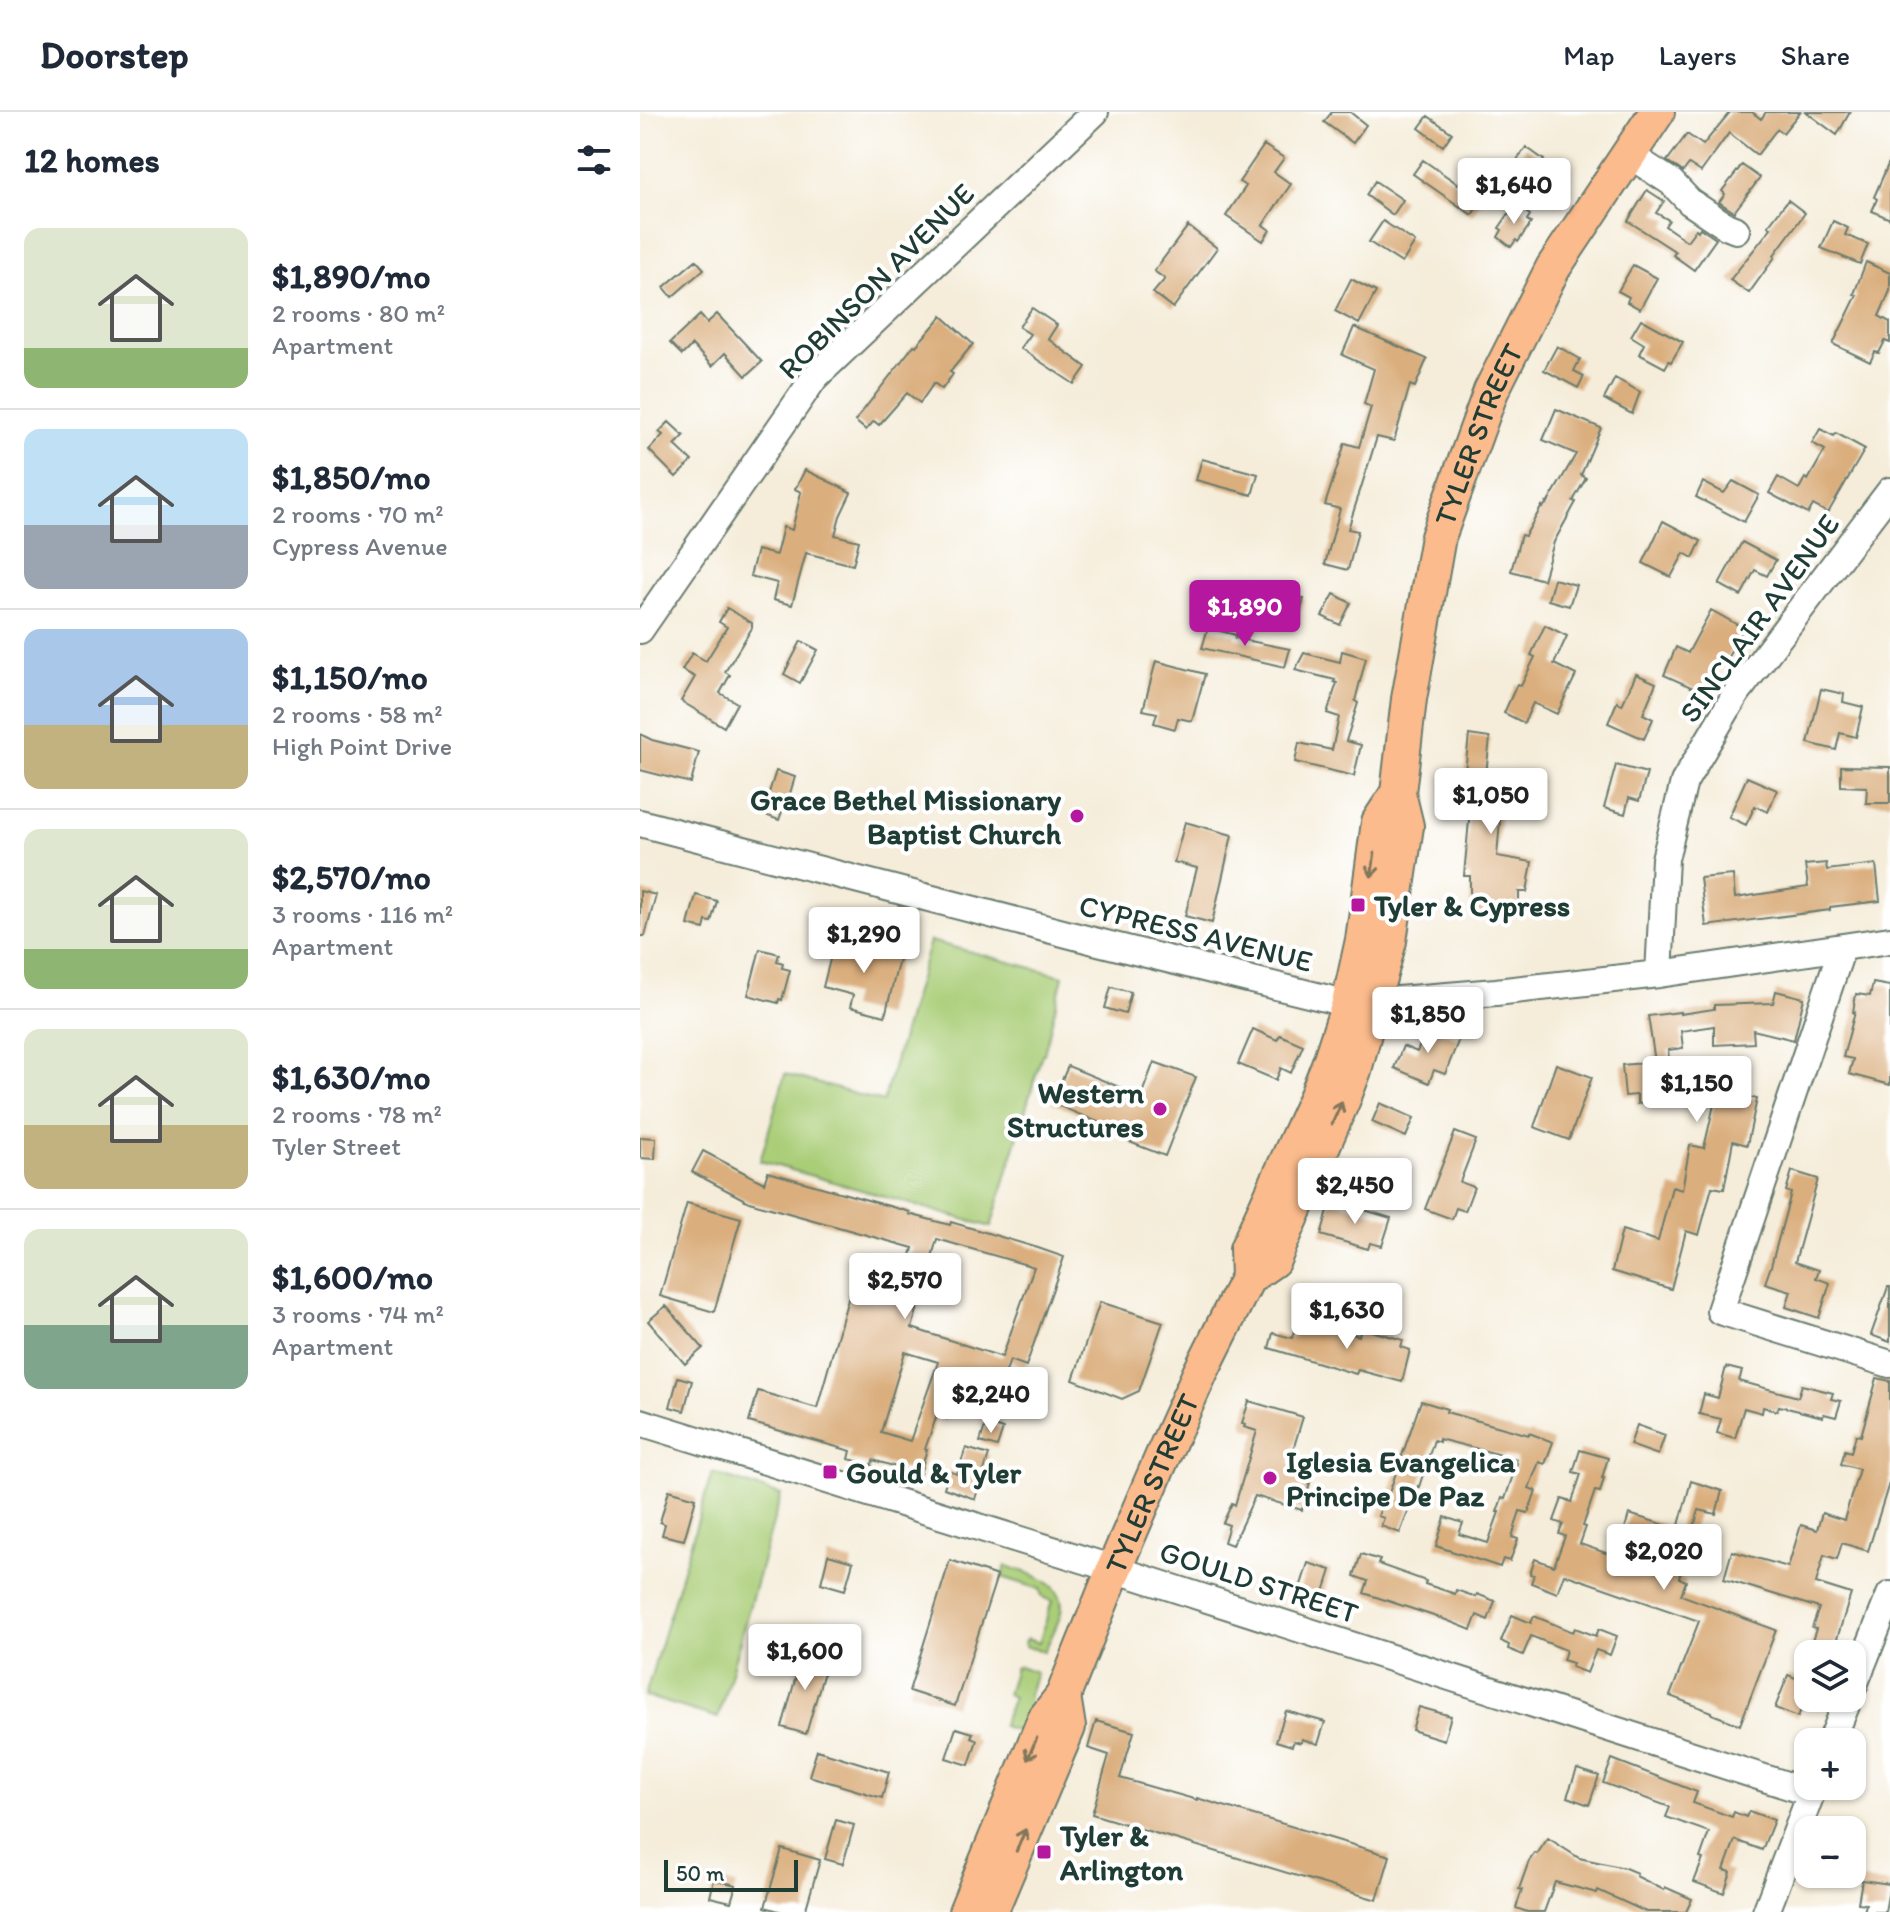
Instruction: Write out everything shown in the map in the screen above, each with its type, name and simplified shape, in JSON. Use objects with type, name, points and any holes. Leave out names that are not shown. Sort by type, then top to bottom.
[{"type":"main road","name":"TYLER STREET","points":[[966,1912],[1045,1719],[1063,1696],[1114,1569],[1200,1373],[1248,1277],[1273,1260],[1343,1099],[1354,1070],[1361,1002],[1389,941],[1406,826],[1398,793],[1409,699],[1438,537],[1496,381],[1553,268],[1657,112]]},
{"type":"main road","name":"TYLER STREET","points":[[990,1912],[1068,1727],[1063,1696]]},
{"type":"street","name":"ROBINSON AVENUE","points":[[640,630],[815,377],[1095,112]]},
{"type":"street","points":[[1628,154],[1671,182],[1690,202],[1736,230]]},
{"type":"street","name":"SINCLAIR AVENUE","points":[[1659,974],[1665,859],[1684,782],[1736,694],[1890,491]]},
{"type":"street","name":"CYPRESS AVENUE","points":[[640,823],[1090,940],[1361,1002],[1496,992],[1659,974],[1890,940]]},
{"type":"street","points":[[1842,948],[1720,1311],[1890,1364]]},
{"type":"street","name":"GOULD STREET","points":[[640,1422],[1794,1783]]},
{"type":"street","points":[[1866,1655],[1890,1595]]},
{"type":"street","points":[[1766,1912],[1808,1800]]},
{"type":"green space","points":[[930,941],[1063,976],[1044,1054],[991,1227],[760,1161],[785,1074],[883,1102]]},
{"type":"green space","points":[[712,1473],[781,1495],[718,1718],[645,1696]]},
{"type":"green space","points":[[1006,1566],[1046,1581],[1059,1595],[1062,1605],[1060,1616],[1044,1652],[1025,1646],[1024,1642],[1027,1639],[1039,1643],[1052,1601],[1042,1597],[1040,1589],[1002,1577]]},
{"type":"green space","points":[[1019,1666],[1036,1672],[1029,1694],[1025,1733],[1002,1726],[1013,1697],[1007,1694],[1015,1668]]},
{"type":"building","points":[[1332,112],[1350,112],[1366,125],[1353,143],[1324,122]]},
{"type":"building","points":[[1730,112],[1752,112],[1761,119],[1766,112],[1800,112],[1783,133],[1777,129],[1757,155],[1729,133],[1701,172],[1689,164],[1683,172],[1667,161],[1687,134],[1703,145]]},
{"type":"building","points":[[1806,112],[1850,112],[1837,135]]},
{"type":"building","points":[[1428,116],[1452,133],[1443,146],[1419,128]]},
{"type":"building","points":[[1264,145],[1284,158],[1274,172],[1291,184],[1263,225],[1270,230],[1263,241],[1226,216],[1246,186],[1239,182]]},
{"type":"building","points":[[1526,147],[1544,160],[1533,175],[1540,179],[1531,191],[1508,174]]},
{"type":"building","points":[[1423,160],[1458,184],[1463,176],[1484,191],[1472,215],[1413,174]]},
{"type":"building","points":[[1890,160],[1890,219],[1872,211],[1877,199],[1874,197]]},
{"type":"building","points":[[1742,165],[1760,178],[1734,212],[1719,202],[1725,194],[1722,191]]},
{"type":"building","points":[[1375,181],[1403,200],[1393,215],[1366,195]]},
{"type":"building","points":[[1647,190],[1664,201],[1656,213],[1669,220],[1665,226],[1687,241],[1700,228],[1716,239],[1694,270],[1673,255],[1676,252],[1628,221]]},
{"type":"building","points":[[1788,200],[1805,213],[1749,293],[1730,280],[1771,228],[1768,226]]},
{"type":"building","points":[[1515,205],[1530,215],[1527,220],[1531,223],[1511,247],[1498,237],[1502,230],[1499,228]]},
{"type":"building","points":[[1383,221],[1415,242],[1402,263],[1369,242]]},
{"type":"building","points":[[1833,221],[1848,228],[1845,235],[1868,244],[1860,264],[1821,248]]},
{"type":"building","points":[[1188,226],[1217,248],[1173,308],[1153,293],[1165,279],[1154,271]]},
{"type":"building","points":[[696,260],[704,269],[672,297],[664,287]]},
{"type":"building","points":[[1866,262],[1890,273],[1890,291],[1879,316],[1890,322],[1890,343],[1885,341],[1870,362],[1833,344],[1857,295],[1854,294]]},
{"type":"building","points":[[1633,265],[1657,278],[1640,309],[1627,302],[1629,297],[1618,291]]},
{"type":"building","points":[[1351,279],[1376,292],[1359,324],[1335,311]]},
{"type":"building","points":[[1032,308],[1057,325],[1048,339],[1086,367],[1074,384],[1020,348],[1030,334],[1019,327]]},
{"type":"building","points":[[717,314],[762,362],[746,376],[725,353],[712,366],[692,345],[682,355],[670,343],[700,315],[707,323]]},
{"type":"building","points":[[942,316],[973,344],[950,372],[953,374],[942,389],[934,383],[920,403],[907,393],[879,425],[874,421],[866,430],[855,421],[914,345]]},
{"type":"building","points":[[1641,319],[1683,342],[1665,368],[1639,354],[1644,344],[1631,336]]},
{"type":"building","points":[[1354,327],[1427,359],[1415,387],[1410,385],[1394,441],[1377,437],[1348,529],[1358,531],[1348,570],[1325,564],[1340,509],[1325,505],[1345,443],[1359,447],[1371,407],[1364,404],[1374,369],[1342,355]]},
{"type":"building","points":[[1557,346],[1580,359],[1574,371],[1584,376],[1578,388],[1544,370]]},
{"type":"building","points":[[1615,378],[1640,392],[1632,414],[1604,399]]},
{"type":"building","points":[[1556,409],[1601,428],[1581,475],[1586,478],[1554,542],[1543,580],[1511,571],[1521,535],[1525,536],[1542,506],[1547,504],[1576,454],[1543,440]]},
{"type":"building","points":[[669,422],[684,436],[675,445],[692,461],[676,477],[649,450],[663,435],[659,432]]},
{"type":"building","points":[[1820,429],[1834,436],[1836,433],[1865,449],[1828,513],[1813,505],[1808,514],[1769,493],[1778,477],[1799,489],[1805,478],[1808,480],[1825,450],[1812,443]]},
{"type":"building","points":[[1202,459],[1258,474],[1252,495],[1196,480]]},
{"type":"building","points":[[805,470],[851,493],[835,535],[859,541],[853,565],[806,553],[792,605],[773,600],[777,583],[750,576],[757,550],[776,555],[783,527],[792,530],[801,492],[795,489]]},
{"type":"building","points":[[1733,481],[1759,495],[1744,522],[1696,497],[1703,482],[1724,493]]},
{"type":"building","points":[[1663,521],[1701,541],[1693,558],[1684,553],[1671,577],[1643,563]]},
{"type":"building","points":[[1742,542],[1776,560],[1767,576],[1755,570],[1741,596],[1719,584]]},
{"type":"building","points":[[1554,579],[1576,585],[1569,606],[1548,600]]},
{"type":"building","points":[[1257,585],[1304,599],[1298,620],[1274,614],[1275,608],[1253,602]]},
{"type":"building","points":[[1334,594],[1351,603],[1340,625],[1322,616]]},
{"type":"building","points":[[727,608],[752,623],[752,628],[725,672],[730,675],[720,693],[737,703],[724,727],[681,701],[695,677],[682,670],[692,653],[706,661],[727,627],[719,622]]},
{"type":"building","points":[[1711,610],[1743,628],[1727,659],[1719,655],[1702,692],[1664,675],[1676,647],[1688,653]]},
{"type":"building","points":[[1545,625],[1567,636],[1554,664],[1576,675],[1557,714],[1533,703],[1524,723],[1504,713],[1517,684],[1521,686],[1535,657],[1531,655]]},
{"type":"building","points":[[1208,628],[1236,635],[1235,638],[1290,649],[1285,667],[1202,648]]},
{"type":"building","points":[[801,641],[818,650],[800,683],[784,674]]},
{"type":"building","points":[[1342,651],[1366,658],[1355,701],[1358,703],[1346,741],[1361,745],[1354,776],[1295,762],[1299,743],[1332,750],[1339,717],[1327,713],[1337,683],[1335,680],[1295,670],[1304,653],[1340,662]]},
{"type":"building","points":[[1156,661],[1205,674],[1192,721],[1178,718],[1175,729],[1154,723],[1157,713],[1143,710]]},
{"type":"building","points":[[1636,674],[1656,683],[1643,714],[1653,719],[1644,739],[1608,723],[1617,702],[1622,705]]},
{"type":"building","points":[[1821,689],[1844,694],[1843,702],[1863,707],[1856,737],[1840,733],[1836,750],[1808,743]]},
{"type":"building","points":[[640,734],[699,752],[691,783],[640,770]]},
{"type":"building","points":[[1469,735],[1490,738],[1485,783],[1536,787],[1535,805],[1531,805],[1530,811],[1501,809],[1497,856],[1532,862],[1527,892],[1519,892],[1519,916],[1470,916],[1470,876],[1464,876],[1470,809],[1456,808],[1457,799],[1452,799],[1453,780],[1464,781]]},
{"type":"building","points":[[1616,765],[1647,773],[1639,801],[1629,798],[1625,814],[1604,808]]},
{"type":"building","points":[[1841,766],[1890,767],[1890,803],[1866,803],[1867,787],[1841,786]]},
{"type":"building","points":[[776,771],[795,777],[779,820],[762,814]]},
{"type":"building","points":[[1747,777],[1777,790],[1768,812],[1755,806],[1746,825],[1729,817]]},
{"type":"building","points":[[1185,822],[1232,835],[1212,923],[1185,916],[1197,868],[1174,862]]},
{"type":"building","points":[[1826,863],[1827,870],[1876,864],[1880,901],[1706,926],[1700,878],[1733,875],[1735,898],[1808,887],[1805,865]]},
{"type":"building","points":[[640,891],[656,895],[645,936],[640,936]]},
{"type":"building","points":[[696,895],[717,901],[711,922],[706,921],[704,929],[688,925]]},
{"type":"building","points":[[868,939],[901,951],[885,1016],[850,1007],[853,995],[823,987],[834,944],[864,952]]},
{"type":"building","points":[[760,949],[779,954],[777,961],[783,963],[782,968],[790,970],[782,1000],[779,999],[778,1003],[748,995]]},
{"type":"building","points":[[1873,983],[1890,986],[1890,1085],[1849,1074],[1853,1059],[1843,1057],[1855,1012],[1856,994],[1870,996]]},
{"type":"building","points":[[1111,987],[1131,992],[1125,1014],[1105,1008]]},
{"type":"building","points":[[1776,991],[1804,998],[1794,1040],[1753,1030],[1754,1043],[1714,1045],[1714,1026],[1681,1031],[1683,1048],[1668,1050],[1671,1078],[1698,1076],[1699,1086],[1757,1099],[1747,1145],[1733,1141],[1724,1189],[1712,1187],[1699,1235],[1686,1231],[1671,1289],[1612,1271],[1622,1230],[1658,1241],[1672,1187],[1682,1190],[1690,1145],[1704,1148],[1716,1096],[1637,1104],[1637,1095],[1625,1096],[1622,1065],[1655,1062],[1648,1016],[1714,1009],[1714,1005],[1773,1003]]},
{"type":"building","points":[[1428,1026],[1459,1039],[1445,1074],[1434,1070],[1429,1083],[1394,1068],[1403,1046],[1417,1052]]},
{"type":"building","points":[[1253,1029],[1277,1040],[1280,1035],[1303,1045],[1291,1073],[1281,1068],[1276,1080],[1238,1064]]},
{"type":"building","points":[[1154,1062],[1196,1077],[1165,1156],[1124,1140],[1127,1134],[1052,1103],[1068,1066],[1141,1096]]},
{"type":"building","points":[[1556,1064],[1592,1077],[1569,1140],[1534,1127]]},
{"type":"building","points":[[1380,1103],[1414,1118],[1406,1137],[1372,1122]]},
{"type":"building","points":[[1455,1132],[1476,1140],[1460,1182],[1474,1187],[1465,1211],[1456,1208],[1452,1219],[1425,1209]]},
{"type":"building","points":[[640,1137],[656,1138],[655,1159],[640,1158]]},
{"type":"building","points":[[703,1151],[764,1183],[768,1172],[909,1214],[950,1225],[951,1222],[1064,1257],[1026,1366],[1010,1360],[1002,1383],[964,1371],[947,1419],[937,1415],[920,1474],[873,1460],[872,1465],[849,1459],[851,1451],[749,1422],[758,1391],[817,1408],[855,1274],[898,1287],[901,1277],[905,1278],[913,1248],[749,1202],[692,1172]],"holes":[[[937,1239],[1034,1267],[1002,1357],[912,1328]],[[905,1352],[938,1362],[910,1441],[881,1432]]]},
{"type":"building","points":[[1792,1171],[1818,1179],[1795,1262],[1819,1270],[1816,1278],[1830,1283],[1819,1318],[1786,1307],[1791,1291],[1765,1283],[1791,1193],[1786,1191]]},
{"type":"building","points":[[1331,1200],[1391,1218],[1382,1246],[1370,1243],[1368,1249],[1321,1235]]},
{"type":"building","points":[[687,1203],[741,1218],[714,1312],[660,1296]]},
{"type":"building","points":[[1890,1287],[1890,1342],[1871,1335]]},
{"type":"building","points":[[1100,1302],[1163,1322],[1139,1391],[1122,1399],[1073,1380]]},
{"type":"building","points":[[666,1306],[703,1348],[685,1364],[648,1321]]},
{"type":"building","points":[[1296,1324],[1323,1332],[1324,1326],[1359,1336],[1361,1328],[1403,1340],[1401,1347],[1410,1350],[1402,1382],[1358,1370],[1356,1374],[1269,1348],[1273,1333],[1292,1338]]},
{"type":"building","points":[[1726,1367],[1742,1371],[1739,1381],[1798,1397],[1802,1385],[1833,1393],[1831,1399],[1841,1401],[1836,1417],[1824,1414],[1823,1417],[1779,1406],[1777,1411],[1763,1407],[1762,1413],[1744,1408],[1735,1438],[1717,1433],[1721,1419],[1699,1414],[1704,1394],[1718,1398]]},
{"type":"building","points":[[678,1377],[692,1381],[684,1411],[670,1407]]},
{"type":"building","points":[[1877,1378],[1890,1381],[1890,1480],[1868,1551],[1842,1543],[1837,1559],[1824,1555],[1816,1583],[1851,1594],[1837,1640],[1812,1640],[1816,1629],[1812,1628],[1819,1608],[1724,1579],[1732,1551],[1788,1567],[1801,1525],[1817,1530],[1822,1513],[1844,1520],[1859,1469],[1841,1464],[1845,1450],[1851,1452],[1856,1435],[1861,1436]]},
{"type":"building","points":[[1249,1401],[1303,1417],[1289,1463],[1314,1470],[1302,1510],[1255,1496],[1232,1545],[1224,1542],[1229,1525],[1223,1523],[1232,1503],[1235,1505],[1257,1431],[1244,1427],[1242,1423]]},
{"type":"building","points":[[1421,1401],[1447,1409],[1446,1412],[1553,1442],[1545,1464],[1539,1462],[1529,1488],[1536,1491],[1528,1513],[1520,1511],[1512,1537],[1518,1539],[1510,1561],[1503,1559],[1500,1567],[1436,1546],[1445,1517],[1463,1523],[1459,1534],[1488,1543],[1517,1459],[1434,1440],[1400,1533],[1381,1526],[1384,1518],[1378,1516]]},
{"type":"building","points":[[986,1423],[1003,1429],[997,1447],[980,1442]]},
{"type":"building","points":[[1637,1425],[1665,1435],[1658,1455],[1630,1445]]},
{"type":"building","points":[[966,1448],[989,1455],[975,1499],[944,1488],[949,1471],[957,1474]]},
{"type":"building","points":[[1580,1450],[1608,1458],[1600,1492],[1595,1491],[1580,1544],[1617,1557],[1629,1514],[1678,1529],[1691,1481],[1722,1491],[1716,1514],[1699,1510],[1679,1578],[1686,1581],[1681,1595],[1776,1630],[1740,1725],[1670,1696],[1699,1621],[1564,1574],[1557,1593],[1531,1583],[1534,1575],[1530,1574],[1535,1559],[1554,1566],[1565,1536],[1559,1534],[1563,1524],[1554,1521],[1562,1499],[1572,1502],[1581,1474],[1573,1472]]},
{"type":"building","points":[[669,1490],[696,1498],[684,1540],[662,1535],[665,1524],[660,1522]]},
{"type":"building","points":[[1361,1554],[1380,1560],[1378,1564],[1426,1581],[1425,1584],[1455,1594],[1456,1590],[1495,1601],[1488,1620],[1477,1615],[1471,1630],[1364,1593],[1368,1581],[1354,1576]]},
{"type":"building","points":[[828,1555],[853,1562],[845,1590],[821,1583]]},
{"type":"building","points":[[950,1560],[997,1576],[955,1706],[909,1691]]},
{"type":"building","points":[[1308,1563],[1331,1570],[1323,1595],[1300,1588]]},
{"type":"building","points":[[1512,1615],[1531,1623],[1534,1616],[1573,1632],[1575,1628],[1596,1636],[1599,1629],[1617,1636],[1610,1655],[1596,1650],[1587,1673],[1563,1660],[1566,1650],[1531,1636],[1523,1655],[1508,1649],[1509,1645],[1501,1641]]},
{"type":"building","points":[[803,1651],[828,1658],[806,1734],[782,1727]]},
{"type":"building","points":[[1788,1675],[1794,1677],[1794,1712],[1800,1712],[1798,1717],[1775,1708]]},
{"type":"building","points":[[1419,1707],[1451,1716],[1444,1740],[1412,1730]]},
{"type":"building","points":[[1286,1711],[1325,1722],[1318,1744],[1302,1739],[1301,1743],[1294,1741],[1292,1746],[1276,1741]]},
{"type":"building","points":[[1096,1721],[1134,1732],[1120,1778],[1390,1856],[1377,1900],[1092,1814],[1109,1755],[1088,1748]]},
{"type":"building","points":[[956,1728],[973,1733],[971,1737],[977,1740],[969,1765],[946,1758]]},
{"type":"building","points":[[817,1750],[889,1772],[882,1798],[809,1776]]},
{"type":"building","points":[[1612,1759],[1697,1792],[1693,1803],[1732,1817],[1734,1812],[1746,1817],[1749,1811],[1774,1820],[1762,1850],[1735,1840],[1724,1870],[1731,1872],[1724,1893],[1694,1882],[1709,1832],[1666,1817],[1670,1807],[1603,1783]]},
{"type":"building","points":[[1577,1769],[1599,1776],[1589,1805],[1567,1797]]},
{"type":"building","points":[[836,1820],[854,1825],[843,1864],[825,1859]]},
{"type":"building","points":[[1548,1838],[1579,1858],[1625,1868],[1664,1890],[1665,1887],[1692,1899],[1686,1912],[1646,1912],[1598,1890],[1597,1893],[1555,1882],[1544,1912],[1527,1912],[1516,1908],[1529,1861]]},
{"type":"building","points":[[782,1849],[820,1860],[805,1912],[782,1912],[765,1907]]},
{"type":"building","points":[[714,1880],[736,1885],[731,1902],[710,1897]]},
{"type":"building","points":[[1866,1881],[1890,1884],[1885,1912],[1864,1912],[1866,1904],[1858,1903],[1861,1888],[1866,1888]]},
{"type":"place","name":"Grace Bethel Missionary Baptist Church","points":[[1077,816]]},
{"type":"place","name":"Tyler & Cypress","points":[[1358,905]]},
{"type":"place","name":"Western Structures","points":[[1160,1109]]},
{"type":"place","name":"Gould & Tyler","points":[[830,1472]]},
{"type":"place","name":"Iglesia Evangelica Principe De Paz","points":[[1270,1478]]},
{"type":"place","name":"Tyler & Arlington","points":[[1044,1852]]}]
